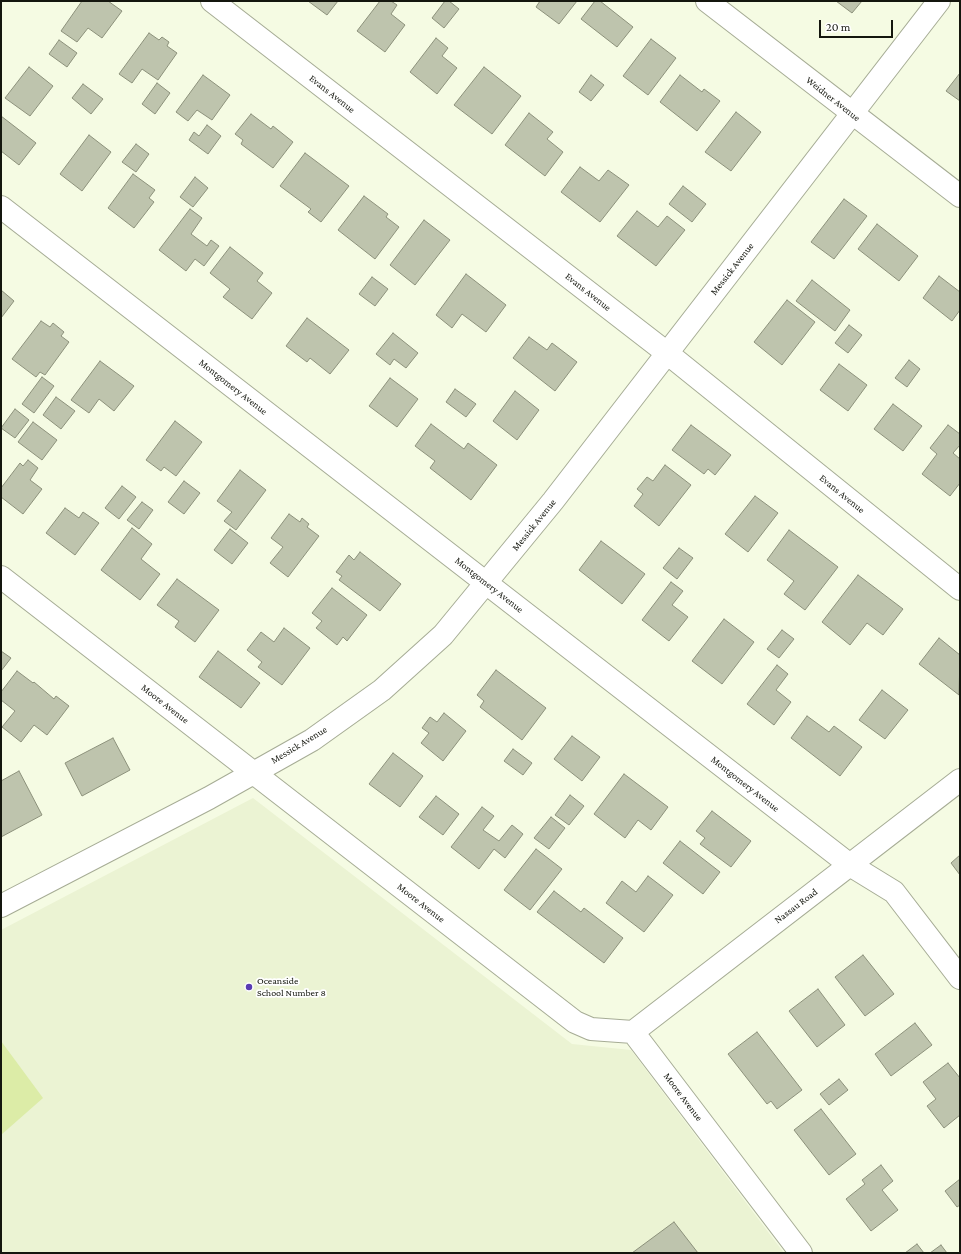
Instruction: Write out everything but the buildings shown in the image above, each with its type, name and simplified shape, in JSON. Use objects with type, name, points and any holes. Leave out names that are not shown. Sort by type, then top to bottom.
[{"type":"street","name":"Evans Avenue","points":[[212,1],[666,353],[960,589]]},
{"type":"street","name":"Weidner Avenue","points":[[707,1],[960,196]]},
{"type":"street","name":"Messick Avenue","points":[[1,906],[208,798],[312,740],[382,690],[443,636],[487,584],[553,501],[939,1]]},
{"type":"street","name":"Montgomery Avenue","points":[[1,207],[850,865],[894,892],[960,978]]},
{"type":"street","name":"Moore Avenue","points":[[1,577],[575,1022],[591,1029],[633,1032],[801,1253]]},
{"type":"street","name":"Nassau Road","points":[[633,1032],[960,780]]},
{"type":"shaded area","name":"Oceanside School Number 8","points":[[253,798],[572,1044],[631,1050],[784,1253],[1,1253],[1,930]]},
{"type":"green space","points":[[1,1041],[43,1098],[1,1135]]},
{"type":"place","name":"Oceanside School Number 8","points":[[249,987]]}]
